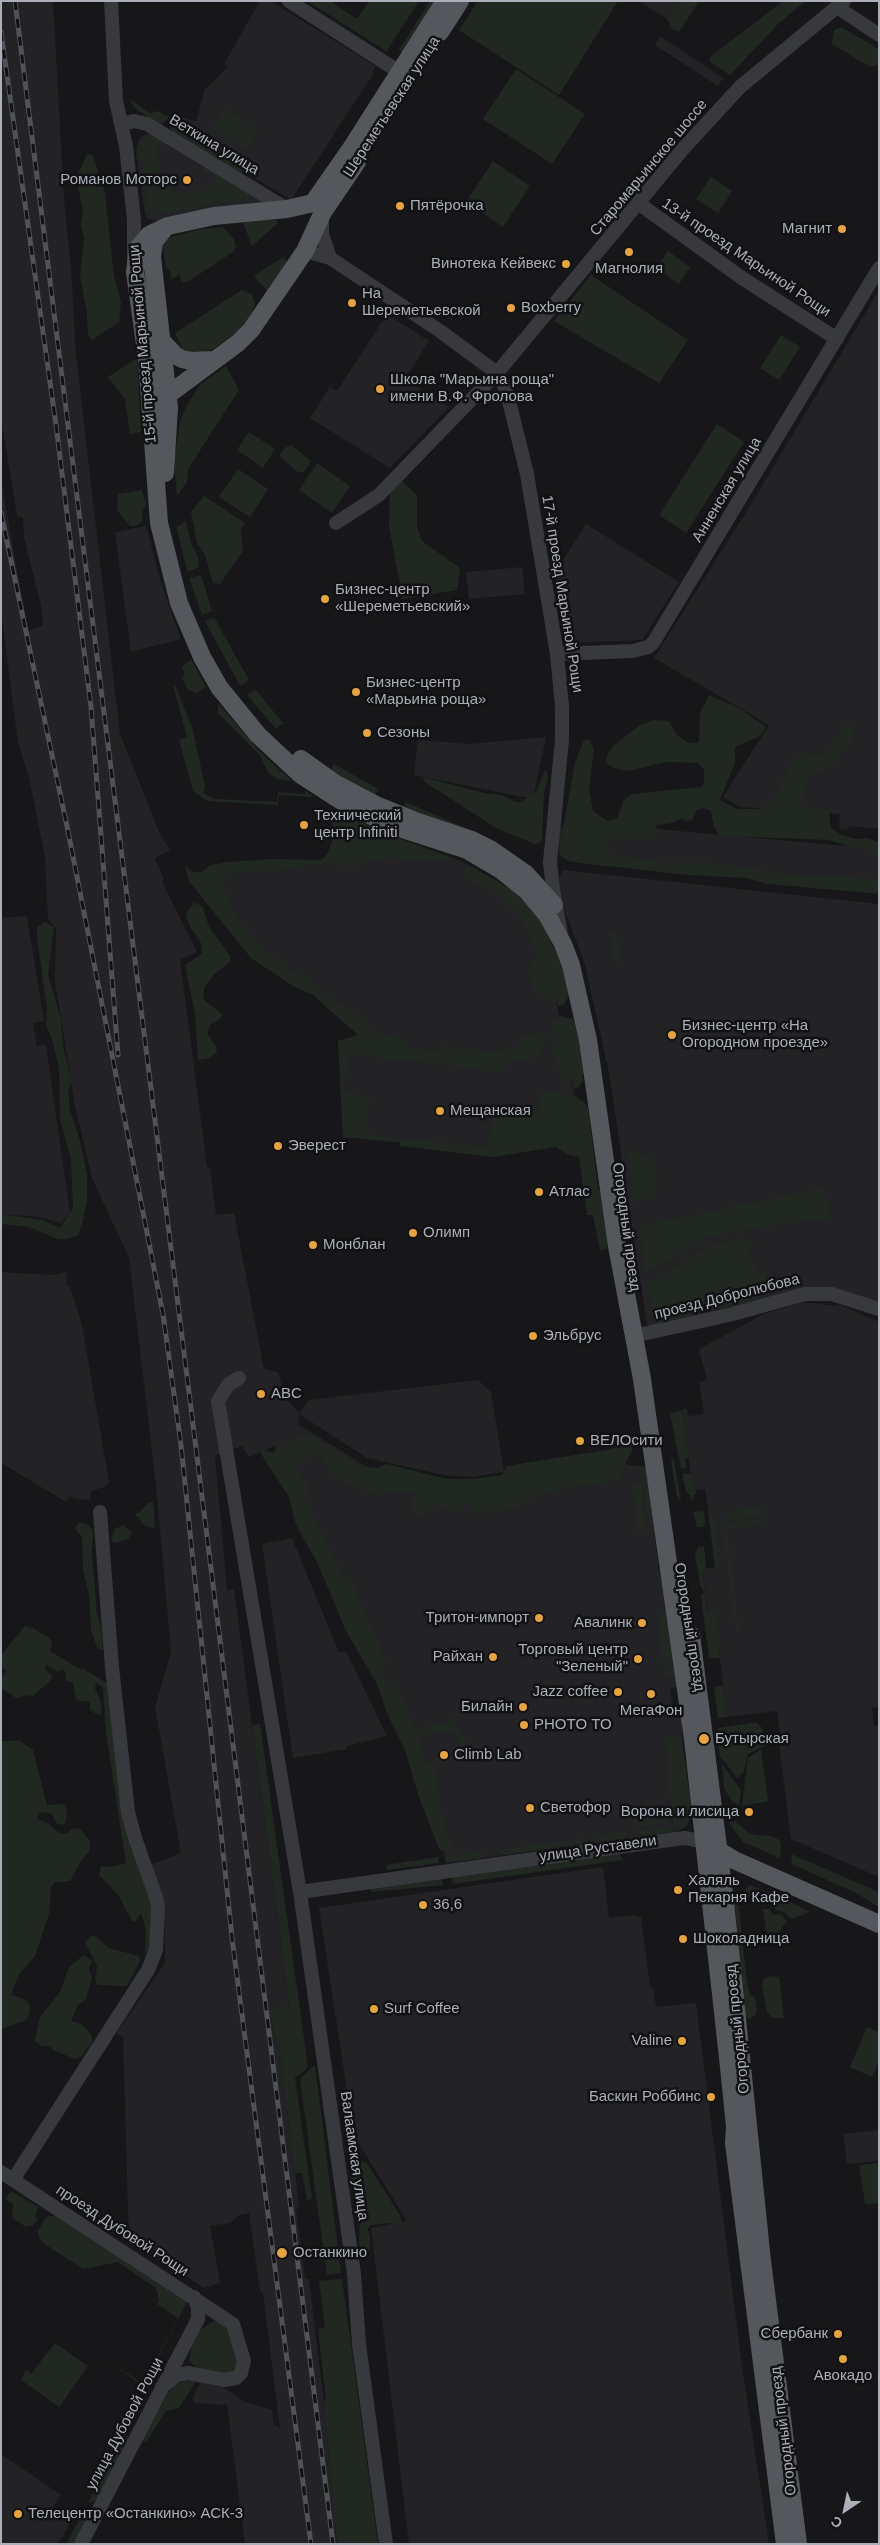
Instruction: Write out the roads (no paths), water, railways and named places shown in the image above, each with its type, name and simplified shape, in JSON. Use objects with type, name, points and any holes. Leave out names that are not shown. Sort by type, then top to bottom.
[{"type":"main road","name":"Шереметьевская улица","points":[[318,208],[327,185],[401,73],[445,1]]},
{"type":"main road","name":"Шереметьевская улица","points":[[318,208],[460,1]]},
{"type":"main road","points":[[135,272],[136,258],[144,240],[158,230],[168,226],[217,215],[318,208],[304,251],[261,316],[245,337],[193,377],[160,418]]},
{"type":"main road","points":[[153,270],[154,242],[168,226]]},
{"type":"main road","name":"15-й проезд Марьиной Рощи","points":[[153,270],[167,387],[160,418]]},
{"type":"main road","name":"15-й проезд Марьиной Рощи","points":[[135,272],[146,359],[160,418],[169,520],[189,600],[216,659],[239,695],[282,743],[308,766],[393,819]]},
{"type":"main road","points":[[162,341],[175,355],[182,359],[192,361],[214,360]]},
{"type":"main road","points":[[146,359],[167,387],[193,377]]},
{"type":"main road","name":"Огородный проезд","points":[[393,819],[467,850],[526,880],[556,908],[580,962],[606,1082],[642,1379],[680,1647],[711,1846],[798,2544]]},
{"type":"main road","name":"Огородный проезд","points":[[526,880],[563,944],[572,965],[588,1040],[617,1246],[637,1335]]},
{"type":"main road","name":"Огородный проезд","points":[[711,1846],[735,2126],[734,2143],[785,2544]]},
{"type":"main road","name":"улица Руставели","points":[[711,1846],[734,1860],[879,1924]]},
{"type":"street","points":[[111,1],[113,68],[134,220]]},
{"type":"street","points":[[289,1],[401,73]]},
{"type":"street","points":[[840,4],[879,35]]},
{"type":"street","name":"Старомарьинское шоссе","points":[[336,523],[379,495],[497,373],[638,203],[740,87],[840,4]]},
{"type":"street","name":"Веткина улица","points":[[122,124],[134,121],[147,124],[287,209]]},
{"type":"street","name":"13-й проезд Марьиной Рощи","points":[[638,203],[742,278],[837,338]]},
{"type":"street","points":[[318,208],[322,234],[330,258]]},
{"type":"street","name":"15-й проезд Марьиной Рощи","points":[[134,220],[144,240],[153,270]]},
{"type":"street","name":"15-й проезд Марьиной Рощи","points":[[134,220],[135,272]]},
{"type":"street","points":[[304,251],[330,258],[440,331],[497,373]]},
{"type":"street","name":"Анненская улица","points":[[557,654],[633,651],[648,647],[653,643],[879,268]]},
{"type":"street","name":"17-й проезд Марьиной Рощи","points":[[497,373],[506,389],[527,474],[557,654],[562,707],[562,740],[550,865],[563,944]]},
{"type":"street","points":[[526,880],[550,865]]},
{"type":"street","name":"проезд Добролюбова","points":[[637,1335],[728,1315],[805,1294],[832,1294],[879,1309]]},
{"type":"street","name":"Валаамская улица","points":[[239,1378],[228,1385],[218,1401],[300,1892],[354,2274],[359,2344],[386,2544]]},
{"type":"street","points":[[7,2176],[148,1970],[156,1950],[158,1914],[156,1897],[128,1812],[112,1667],[100,1512]]},
{"type":"street","name":"улица Руставели","points":[[300,1892],[676,1839],[686,1838],[711,1846]]},
{"type":"street","name":"проезд Дубовой Рощи","points":[[7,2176],[225,2317]]},
{"type":"street","points":[[162,2387],[177,2375],[188,2372],[225,2380],[231,2380],[241,2373],[244,2361],[233,2324],[225,2317],[212,2316],[198,2320],[198,2308],[194,2297]]},
{"type":"street","name":"улица Дубовой Рощи","points":[[80,2544],[198,2320]]},
{"type":"railway","points":[[15,1],[333,2544]]},
{"type":"railway","points":[[1,32],[56,425],[91,707],[118,1055]]},
{"type":"railway","points":[[1,513],[68,831],[163,1314],[181,1445],[232,1938],[311,2544]]},
{"type":"place","name":"Романов Моторс","points":[[187,180]]},
{"type":"place","name":"Пятёрочка","points":[[400,206]]},
{"type":"place","name":"Магнит","points":[[842,229]]},
{"type":"place","name":"Магнолия","points":[[629,252]]},
{"type":"place","name":"Винотека Кейвекс","points":[[566,264]]},
{"type":"place","name":"На Шереметьевской","points":[[352,303]]},
{"type":"place","name":"Boxberry","points":[[511,308]]},
{"type":"place","name":"Школа \"Марьина роща\" имени В.Ф. Фролова","points":[[380,389]]},
{"type":"place","name":"Бизнес-центр «Шереметьевский»","points":[[325,599]]},
{"type":"place","name":"Бизнес-центр «Марьина роща»","points":[[356,692]]},
{"type":"place","name":"Сезоны","points":[[367,733]]},
{"type":"place","name":"Технический центр Infiniti","points":[[304,825]]},
{"type":"place","name":"Бизнес-центр «На Огородном проезде»","points":[[672,1035]]},
{"type":"place","name":"Мещанская","points":[[440,1111]]},
{"type":"place","name":"Эверест","points":[[278,1146]]},
{"type":"place","name":"Атлас","points":[[539,1192]]},
{"type":"place","name":"Олимп","points":[[413,1233]]},
{"type":"place","name":"Монблан","points":[[313,1245]]},
{"type":"place","name":"Эльбрус","points":[[533,1336]]},
{"type":"place","name":"ABC","points":[[261,1394]]},
{"type":"place","name":"ВЕЛОсити","points":[[580,1441]]},
{"type":"place","name":"Тритон-импорт","points":[[539,1618]]},
{"type":"place","name":"Авалинк","points":[[642,1623]]},
{"type":"place","name":"Райхан","points":[[493,1657]]},
{"type":"place","name":"Торговый центр \"Зеленый\"","points":[[638,1659]]},
{"type":"place","name":"Jazz coffee","points":[[618,1692]]},
{"type":"place","name":"МегаФон","points":[[651,1694]]},
{"type":"place","name":"Билайн","points":[[523,1707]]},
{"type":"place","name":"PHOTO TO","points":[[524,1725]]},
{"type":"place","name":"Бутырская","points":[[704,1739]]},
{"type":"place","name":"Climb Lab","points":[[444,1755]]},
{"type":"place","name":"Светофор","points":[[530,1808]]},
{"type":"place","name":"Ворона и лисица","points":[[749,1812]]},
{"type":"place","name":"Халяль Пекарня Кафе","points":[[678,1890]]},
{"type":"place","name":"36,6","points":[[423,1905]]},
{"type":"place","name":"Шоколадница","points":[[683,1939]]},
{"type":"place","name":"Surf Coffee","points":[[374,2009]]},
{"type":"place","name":"Valine","points":[[682,2041]]},
{"type":"place","name":"Баскин Роббинс","points":[[711,2097]]},
{"type":"place","name":"Останкино","points":[[282,2253]]},
{"type":"place","name":"Сбербанк","points":[[838,2334]]},
{"type":"place","name":"Авокадо","points":[[843,2359]]},
{"type":"place","name":"Телецентр «Останкино» АСК-3","points":[[18,2514]]}]
